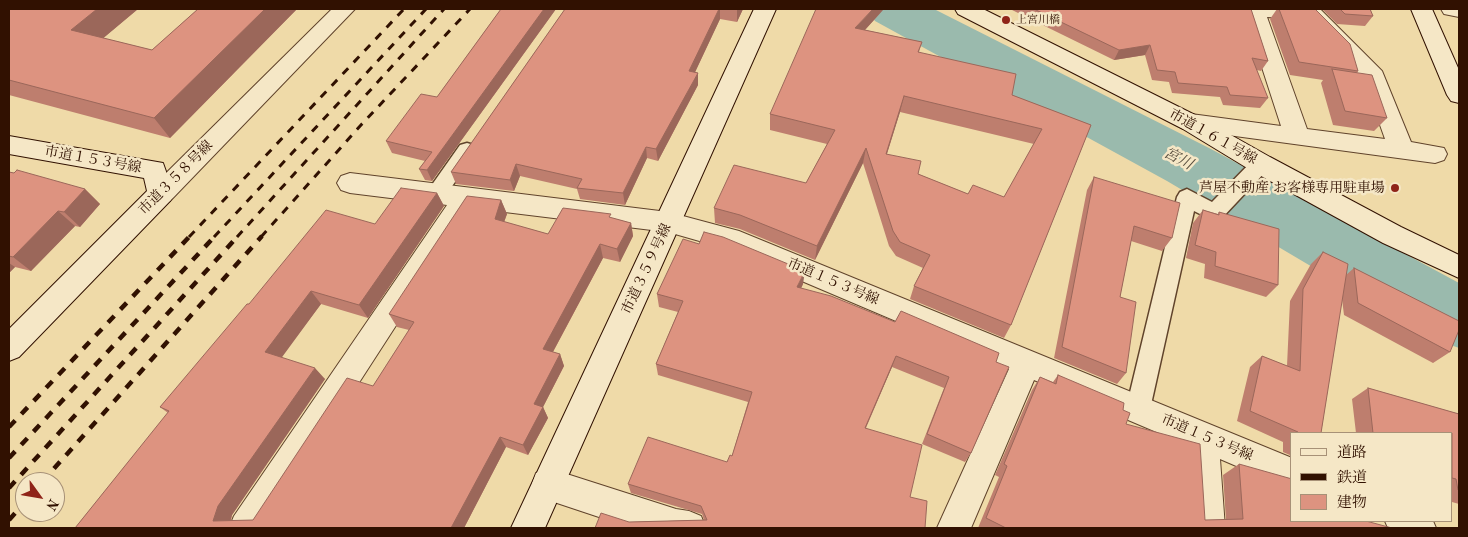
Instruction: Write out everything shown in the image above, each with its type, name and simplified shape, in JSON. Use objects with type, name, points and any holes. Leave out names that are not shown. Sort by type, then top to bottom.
[{"type":"street","name":"市道３５８号線","points":[[9,348],[344,9]]},
{"type":"street","name":"市道３５９号線","points":[[528,528],[764,9]]},
{"type":"street","points":[[1297,136],[1253,9],[1312,12],[1374,77],[1401,149]]},
{"type":"street","points":[[1421,9],[1457,86]]},
{"type":"street","points":[[1452,9],[1459,10]]},
{"type":"street","name":"市道１６１号線","points":[[979,11],[1191,123],[1261,164],[1392,235],[1459,267]]},
{"type":"street","points":[[1191,123],[1435,154]]},
{"type":"street","name":"市道１５３号線","points":[[9,145],[154,170],[160,194]]},
{"type":"street","name":"市道１５３号線","points":[[350,183],[668,222],[730,238],[1290,473]]},
{"type":"street","points":[[246,528],[465,198]]},
{"type":"street","points":[[954,528],[1027,362]]},
{"type":"street","points":[[1202,435],[1208,528]]},
{"type":"street","points":[[548,484],[676,526],[689,528]]},
{"type":"street","points":[[1404,522],[1419,528]]},
{"type":"lane","points":[[436,194],[476,138]]},
{"type":"lane","points":[[1138,409],[1186,197],[1214,213],[1261,164]]},
{"type":"building","points":[[9,9],[97,9],[71,30],[152,50],[198,9],[265,9],[154,118],[9,80]]},
{"type":"building","points":[[501,9],[544,9],[427,170],[419,169],[432,152],[386,141],[421,94],[437,97]]},
{"type":"building","points":[[565,9],[719,9],[689,71],[698,73],[656,149],[646,147],[623,193],[577,188],[582,179],[516,164],[510,180],[451,172]]},
{"type":"building","points":[[816,9],[873,9],[855,28],[922,42],[918,52],[1016,74],[1012,95],[1091,125],[1011,325],[914,286],[930,255],[900,242],[893,231],[866,148],[817,246],[740,215],[714,208],[734,165],[806,183],[835,130],[770,114]],"holes":[[[904,96],[1042,129],[1004,197],[973,185],[968,194],[918,174],[921,161],[886,154]]]},
{"type":"building","points":[[1034,9],[1251,9],[1268,61],[1252,58],[1268,98],[1230,95],[1227,87],[1178,83],[1175,72],[1157,70],[1150,45],[1119,50]]},
{"type":"building","points":[[1279,9],[1315,9],[1350,44],[1358,71],[1299,62]]},
{"type":"building","points":[[1340,9],[1370,9],[1373,16],[1345,14]]},
{"type":"building","points":[[1332,69],[1372,75],[1387,118],[1345,111]]},
{"type":"building","points":[[17,170],[85,189],[64,212],[58,211],[13,257],[9,256],[9,172],[14,173]]},
{"type":"building","points":[[1094,177],[1180,203],[1172,238],[1134,226],[1120,297],[1136,302],[1126,373],[1062,347]]},
{"type":"building","points":[[401,188],[437,193],[359,305],[311,291],[265,352],[315,368],[218,506],[213,521],[253,520],[347,378],[373,386],[414,322],[389,314],[467,196],[501,200],[495,219],[548,234],[563,208],[611,214],[609,217],[631,223],[617,249],[600,244],[543,349],[560,354],[534,404],[543,407],[523,445],[500,437],[451,528],[75,528],[169,411],[160,407],[247,304],[249,304],[326,210],[375,224]]},
{"type":"building","points":[[1203,210],[1219,215],[1219,212],[1279,229],[1278,285],[1215,266],[1216,252],[1195,245]]},
{"type":"building","points":[[704,232],[723,237],[805,271],[797,287],[831,296],[895,322],[901,311],[999,353],[996,362],[1009,367],[971,453],[927,434],[949,377],[896,356],[865,428],[922,445],[910,497],[927,501],[925,528],[595,528],[601,513],[629,522],[707,520],[701,506],[628,484],[648,437],[727,462],[730,455],[732,456],[752,392],[656,364],[683,301],[657,294],[683,239],[699,244]]},
{"type":"building","points":[[1323,252],[1348,264],[1321,432],[1298,432],[1250,411],[1262,356],[1300,371],[1303,289]]},
{"type":"building","points":[[1354,268],[1459,321],[1459,330],[1450,352],[1358,303]]},
{"type":"building","points":[[1058,375],[1124,403],[1123,410],[1130,413],[1126,424],[1200,444],[1205,520],[1243,519],[1239,464],[1290,478],[1290,522],[1370,522],[1392,528],[1006,528],[986,518],[1007,466],[1004,464],[1040,377],[1056,384]]},
{"type":"building","points":[[1368,388],[1459,414],[1459,490],[1456,479],[1453,478],[1453,432],[1373,432]]},
{"type":"waterway","name":"宮川","points":[[893,9],[1189,165],[1459,318]]},
{"type":"railway","points":[[189,237],[404,9]]},
{"type":"railway","points":[[214,237],[426,9]]},
{"type":"railway","points":[[237,237],[444,9]]},
{"type":"railway","points":[[261,237],[361,125],[470,9]]},
{"type":"railway","points":[[9,427],[190,236]]},
{"type":"railway","points":[[9,458],[215,236]]},
{"type":"railway","points":[[9,488],[238,236]]},
{"type":"railway","points":[[51,472],[262,236]]},
{"type":"railway","points":[[9,520],[15,513]]},
{"type":"place","name":"上宮川橋","points":[[1006,20]]},
{"type":"place","name":"芦屋不動産 お客様専用駐車場","points":[[1395,188]]}]
